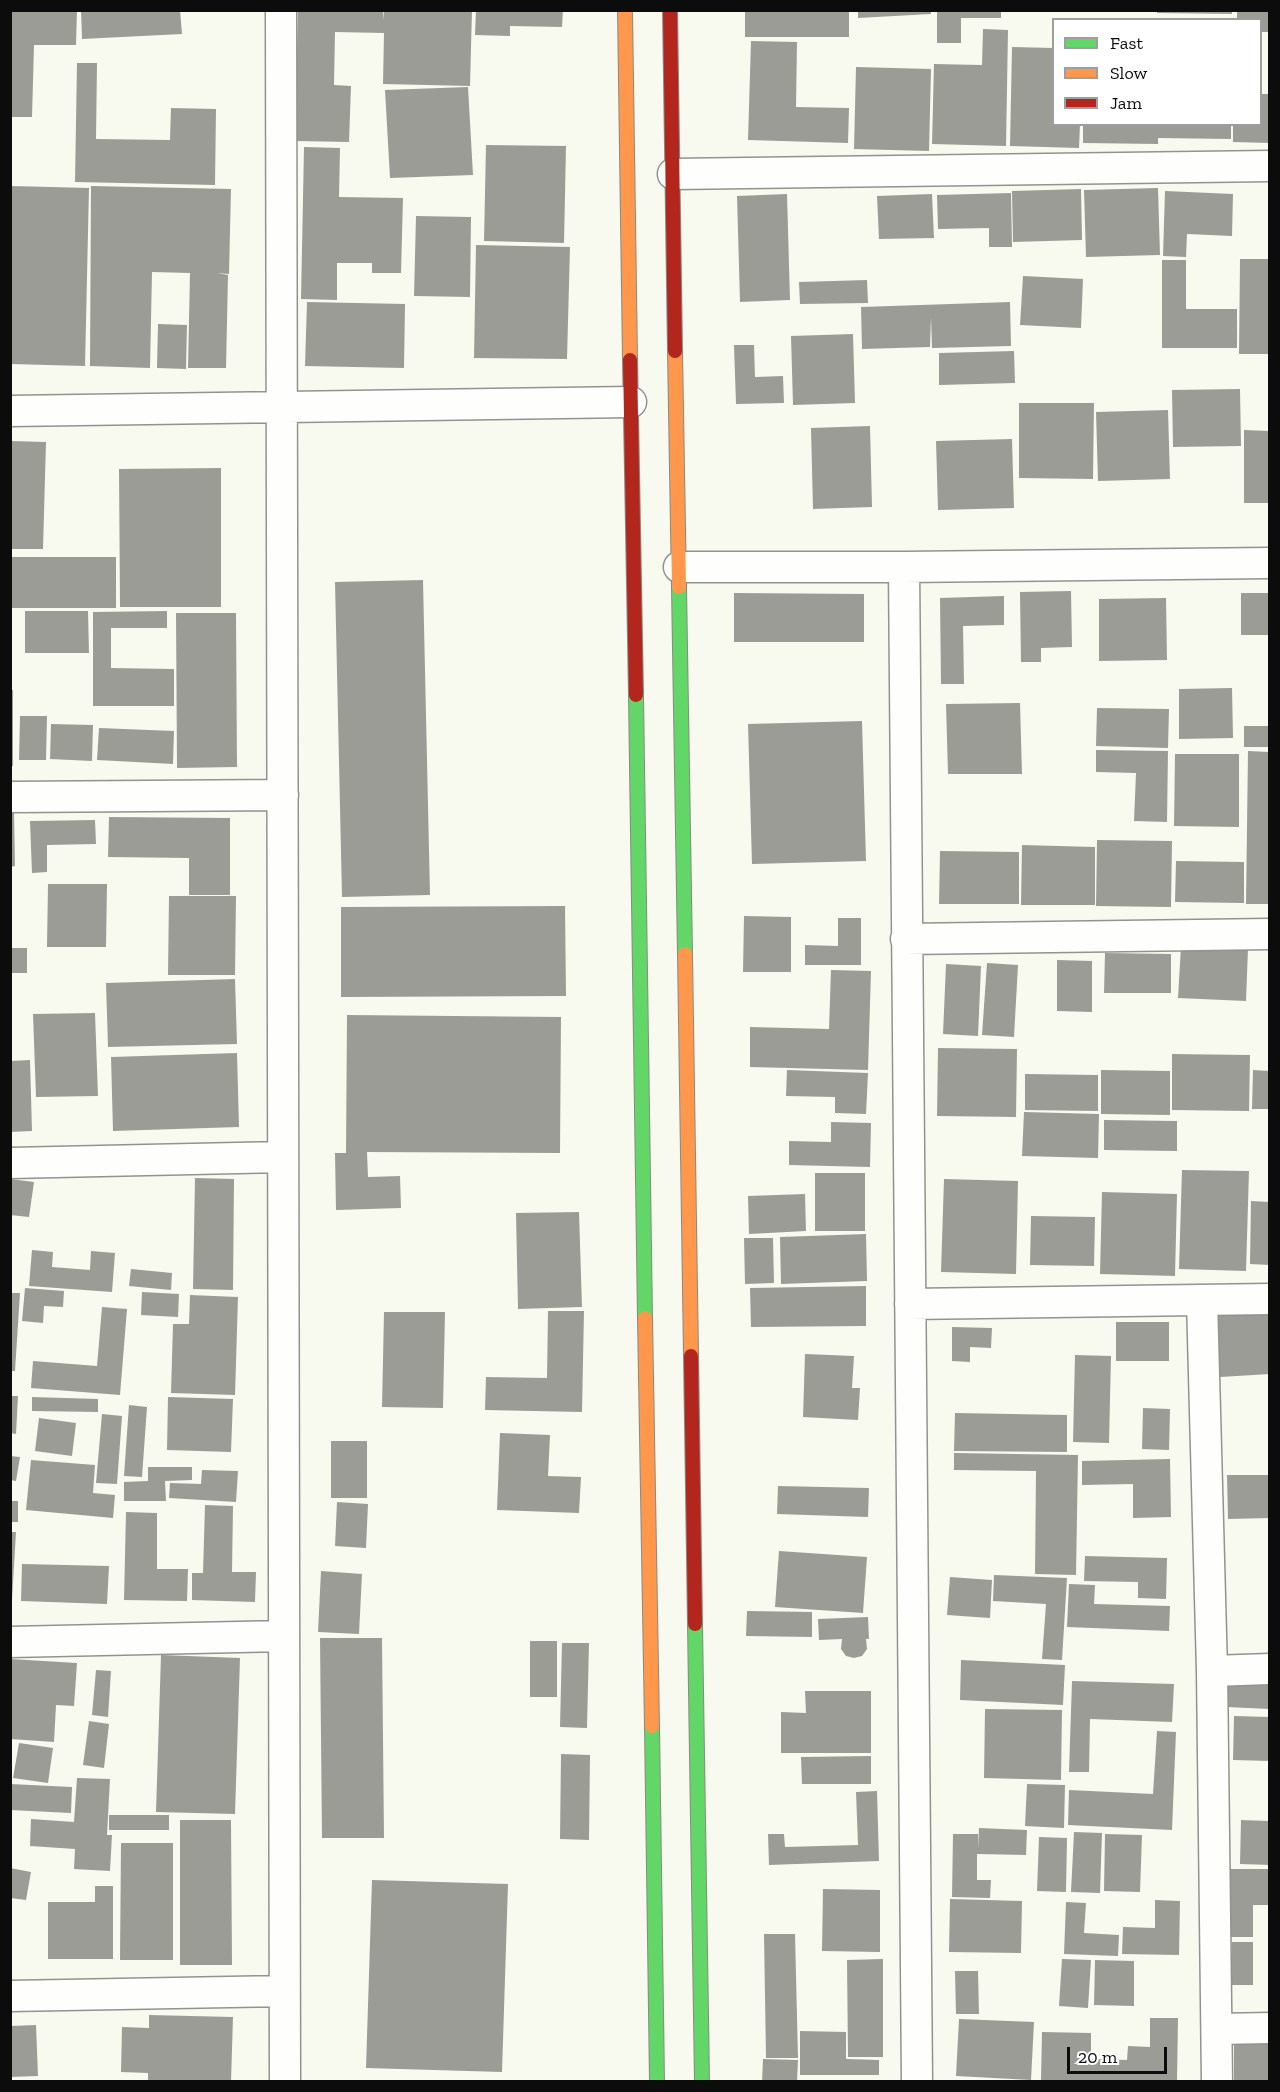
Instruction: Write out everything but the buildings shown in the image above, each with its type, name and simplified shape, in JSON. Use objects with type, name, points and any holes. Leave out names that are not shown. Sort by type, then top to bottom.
[{"type":"main road","points":[[625,10],[631,402],[642,716],[657,2082]]},
{"type":"main road","points":[[670,10],[679,567],[676,715],[702,2082]]},
{"type":"street","points":[[282,10],[285,2082]]},
{"type":"street","points":[[673,174],[1269,166]]},
{"type":"street","points":[[10,411],[631,402]]},
{"type":"street","points":[[679,567],[904,567],[1269,562]]},
{"type":"street","points":[[904,567],[917,2082]]},
{"type":"street","points":[[10,797],[283,795]]},
{"type":"street","points":[[906,939],[1269,934]]},
{"type":"street","points":[[10,1163],[283,1157]]},
{"type":"street","points":[[910,1304],[1269,1299]]},
{"type":"street","points":[[1202,1300],[1212,1671],[1217,2082]]},
{"type":"street","points":[[10,1642],[284,1636]]},
{"type":"street","points":[[1212,1671],[1269,1669]]},
{"type":"street","points":[[10,1996],[284,1990]]},
{"type":"street","points":[[1217,2029],[1269,2028]]},
{"type":"traffic: fast","points":[[679,587],[685,954]]},
{"type":"traffic: fast","points":[[636,695],[645,1318]]},
{"type":"traffic: fast","points":[[695,1624],[702,2082]]},
{"type":"traffic: fast","points":[[652,1726],[657,2082]]},
{"type":"traffic: slow","points":[[625,10],[630,360]]},
{"type":"traffic: slow","points":[[675,351],[679,587]]},
{"type":"traffic: slow","points":[[685,954],[691,1356]]},
{"type":"traffic: slow","points":[[645,1318],[652,1726]]},
{"type":"traffic: jam","points":[[670,10],[675,351]]},
{"type":"traffic: jam","points":[[630,360],[636,695]]},
{"type":"traffic: jam","points":[[691,1356],[695,1624]]}]
